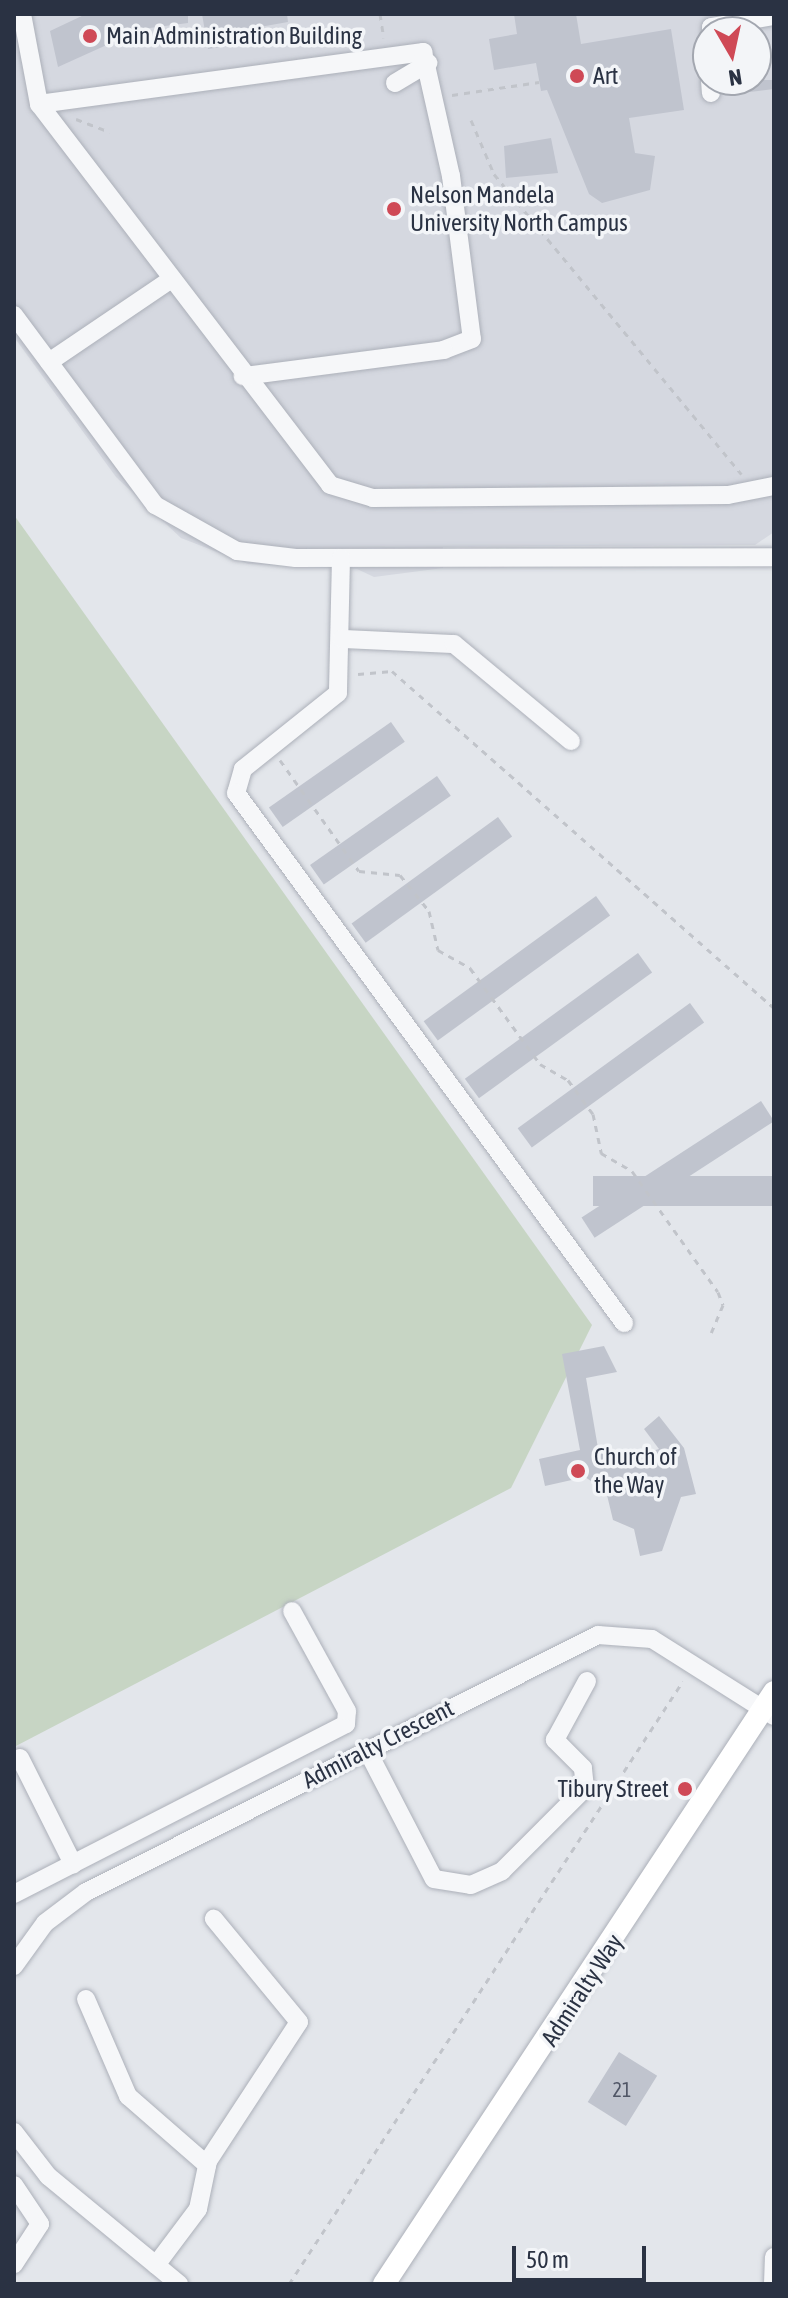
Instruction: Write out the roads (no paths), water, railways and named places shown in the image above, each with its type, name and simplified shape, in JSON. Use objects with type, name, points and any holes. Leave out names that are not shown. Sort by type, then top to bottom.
[{"type":"main road","name":"Admiralty Way","points":[[384,2284],[770,1706]]},
{"type":"street","points":[[22,14],[39,104],[314,469],[357,496],[765,489]]},
{"type":"street","points":[[39,104],[416,49],[428,63],[436,97],[471,341],[243,376]]},
{"type":"street","points":[[395,83],[428,63]]},
{"type":"street","points":[[49,362],[170,280]]},
{"type":"street","points":[[14,315],[133,479],[175,520],[237,551],[341,558],[774,557]]},
{"type":"street","points":[[341,558],[342,675],[328,707],[271,748],[236,781],[240,803],[624,1323]]},
{"type":"street","points":[[342,639],[454,644],[571,741]]},
{"type":"street","points":[[14,1894],[346,1724],[347,1711],[292,1611]]},
{"type":"street","name":"Admiralty Crescent","points":[[14,1966],[45,1923],[86,1892],[598,1635],[652,1639],[770,1706]]},
{"type":"street","points":[[367,1750],[434,1879],[447,1887],[471,1885],[502,1871],[585,1788],[583,1768],[555,1740],[587,1681]]},
{"type":"street","points":[[20,1758],[73,1864]]},
{"type":"street","points":[[156,2265],[203,2199],[207,2165],[299,2019],[214,1919]]},
{"type":"street","points":[[86,1999],[128,2096],[207,2165]]},
{"type":"street","points":[[14,2132],[48,2176],[179,2284]]},
{"type":"street","points":[[14,2185],[40,2229],[14,2264]]},
{"type":"street","points":[[773,2284],[774,2257]]},
{"type":"place","name":"Main Administration Building","points":[[90,36]]},
{"type":"place","name":"Art","points":[[577,76]]},
{"type":"place","name":"Nelson Mandela University North Campus","points":[[394,209]]},
{"type":"place","name":"Church of the Way","points":[[578,1471]]},
{"type":"place","name":"Tibury Street","points":[[685,1789]]}]
